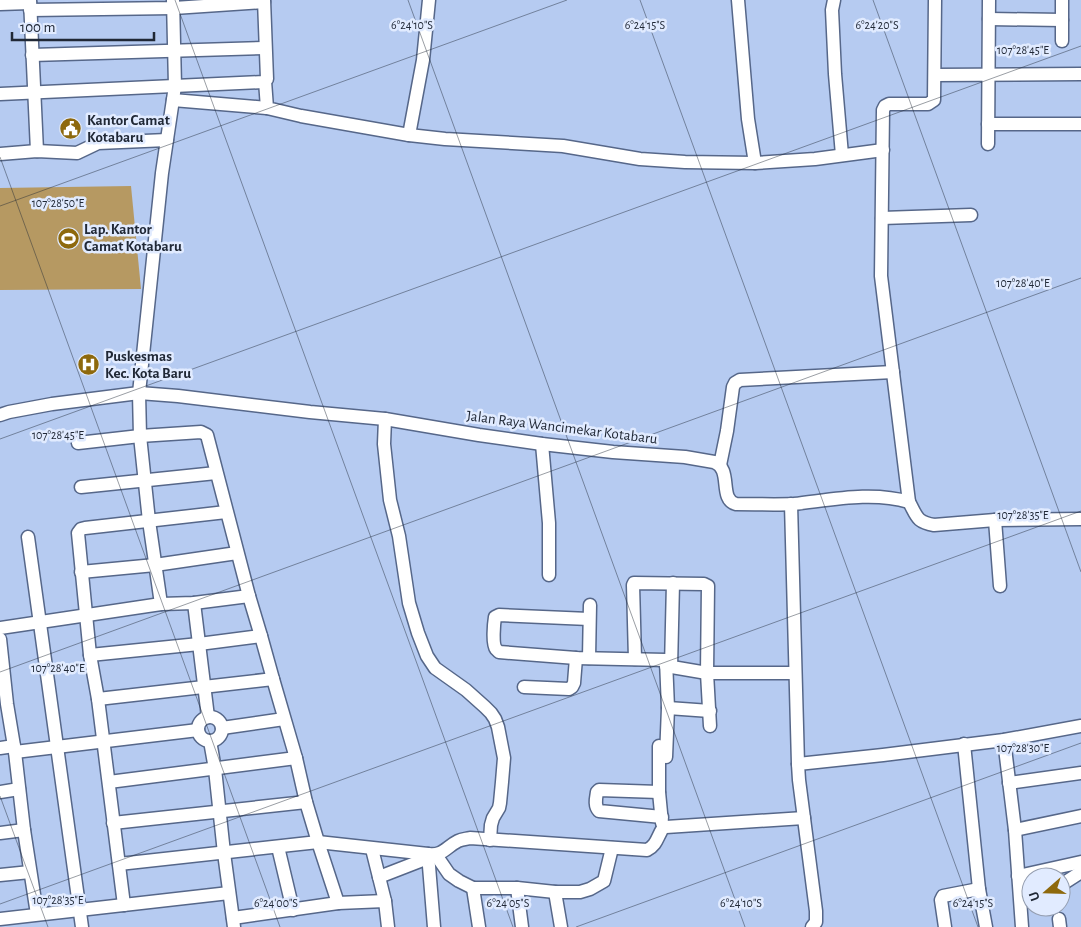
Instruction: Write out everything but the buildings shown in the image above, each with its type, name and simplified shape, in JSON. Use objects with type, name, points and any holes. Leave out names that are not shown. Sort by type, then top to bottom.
[{"type":"street","points":[[409,135],[423,60],[428,0]]},
{"type":"street","points":[[738,0],[748,119],[755,163]]},
{"type":"street","points":[[834,0],[832,10],[835,74],[842,155]]},
{"type":"street","points":[[935,0],[934,100],[928,104],[889,104],[883,110],[881,276],[909,502],[920,521],[934,525],[995,520],[1081,519]]},
{"type":"street","points":[[988,144],[989,0]]},
{"type":"street","points":[[1062,0],[1062,41]]},
{"type":"street","points":[[0,4],[174,4],[264,1],[267,108]]},
{"type":"street","points":[[30,4],[37,151]]},
{"type":"street","points":[[161,604],[149,521],[140,436],[139,393],[162,173],[175,86],[174,4]]},
{"type":"street","points":[[989,19],[1062,20]]},
{"type":"street","points":[[32,54],[265,48]]},
{"type":"street","points":[[935,75],[1081,74]]},
{"type":"street","points":[[0,94],[265,81]]},
{"type":"street","points":[[173,100],[267,108],[301,116],[409,135],[563,146],[640,159],[755,163],[815,159],[883,150]]},
{"type":"street","points":[[988,124],[1081,124]]},
{"type":"street","points":[[0,154],[37,151],[77,153],[98,143],[167,140]]},
{"type":"street","points":[[882,218],[971,215]]},
{"type":"street","points":[[893,372],[740,380],[733,387],[720,465],[726,479],[728,498],[732,503],[791,504],[878,497],[895,498],[909,502]]},
{"type":"street","name":"Jalan Raya Wancimekar Kotabaru","points":[[0,415],[52,404],[139,393],[385,419],[479,436],[613,452],[685,457],[714,462],[720,465]]},
{"type":"street","points":[[385,419],[384,444],[390,500],[399,536],[408,602],[418,633],[427,656],[435,668],[466,690],[485,707],[491,713],[498,727],[504,758],[503,775],[500,803],[491,825],[490,840]]},
{"type":"street","points":[[78,443],[140,436],[204,433],[208,437],[248,596],[296,758],[306,802],[338,903]]},
{"type":"street","points":[[542,444],[549,523],[549,575]]},
{"type":"street","points":[[81,487],[216,473]]},
{"type":"street","points":[[791,504],[798,780],[816,918],[816,922],[812,927]]},
{"type":"street","points":[[124,905],[98,699],[90,656],[78,533],[81,529],[226,512]]},
{"type":"street","points":[[995,520],[1000,586]]},
{"type":"street","points":[[28,537],[82,927]]},
{"type":"street","points":[[81,572],[155,565],[237,552]]},
{"type":"street","points":[[635,659],[634,583],[704,584],[708,586],[707,673],[710,726]]},
{"type":"street","points":[[666,757],[668,666],[673,583]]},
{"type":"street","points":[[0,628],[161,604],[194,604],[248,596]]},
{"type":"street","points":[[194,604],[208,717]]},
{"type":"street","points":[[589,658],[590,605]]},
{"type":"street","points":[[589,619],[499,615],[495,617],[494,621],[494,644],[499,652],[576,658],[666,660],[668,666]]},
{"type":"street","points":[[90,656],[261,636]]},
{"type":"street","points":[[0,639],[4,705],[15,749],[36,914]]},
{"type":"street","points":[[524,687],[569,689],[574,683],[576,658]]},
{"type":"street","points":[[668,666],[707,673],[795,673]]},
{"type":"street","points":[[98,699],[272,679]]},
{"type":"street","points":[[668,708],[710,711]]},
{"type":"street","points":[[208,717],[216,718],[222,728],[219,737],[210,741],[201,737],[198,730],[200,722],[208,717]]},
{"type":"street","points":[[222,728],[284,719]]},
{"type":"street","points":[[798,764],[1004,740],[1081,726]]},
{"type":"street","points":[[0,748],[57,747],[198,730]]},
{"type":"street","points":[[379,877],[442,853],[460,840],[470,838],[647,850],[652,848],[656,844],[662,822],[658,792],[659,738]]},
{"type":"street","points":[[1004,740],[1015,830],[1018,876],[1021,888]]},
{"type":"street","points":[[210,741],[234,922],[338,903],[385,901]]},
{"type":"street","points":[[964,744],[979,889],[986,927]]},
{"type":"street","points":[[108,782],[296,758]]},
{"type":"street","points":[[1009,783],[1081,773]]},
{"type":"street","points":[[0,792],[19,789]]},
{"type":"street","points":[[658,792],[598,790],[596,808],[599,811],[662,822],[804,818]]},
{"type":"street","points":[[113,823],[306,802]]},
{"type":"street","points":[[1015,830],[1081,816]]},
{"type":"street","points":[[0,833],[24,830]]},
{"type":"street","points":[[119,864],[318,842],[431,856],[459,882],[473,888],[517,888],[555,892],[586,891],[604,881],[612,848]]},
{"type":"street","points":[[278,847],[293,910]]},
{"type":"street","points":[[372,849],[385,901],[388,927]]},
{"type":"street","points":[[431,856],[434,927]]},
{"type":"street","points":[[1018,876],[1081,862]]},
{"type":"street","points":[[0,876],[30,872]]},
{"type":"street","points":[[473,888],[479,927]]},
{"type":"street","points":[[517,888],[522,927]]},
{"type":"street","points":[[945,927],[941,900],[943,896],[979,889]]},
{"type":"street","points":[[555,892],[561,927]]},
{"type":"street","points":[[0,919],[229,893]]},
{"type":"shaded area","name":"Lap. Kantor Camat Kotabaru","points":[[131,186],[141,289],[0,290],[0,188]]},
{"type":"place","name":"Kantor Camat Kotabaru","points":[[71,129]]},
{"type":"place","name":"Lap. Kantor Camat Kotabaru","points":[[68,238]]},
{"type":"place","name":"Puskesmas Kec. Kota Baru","points":[[89,365]]}]
